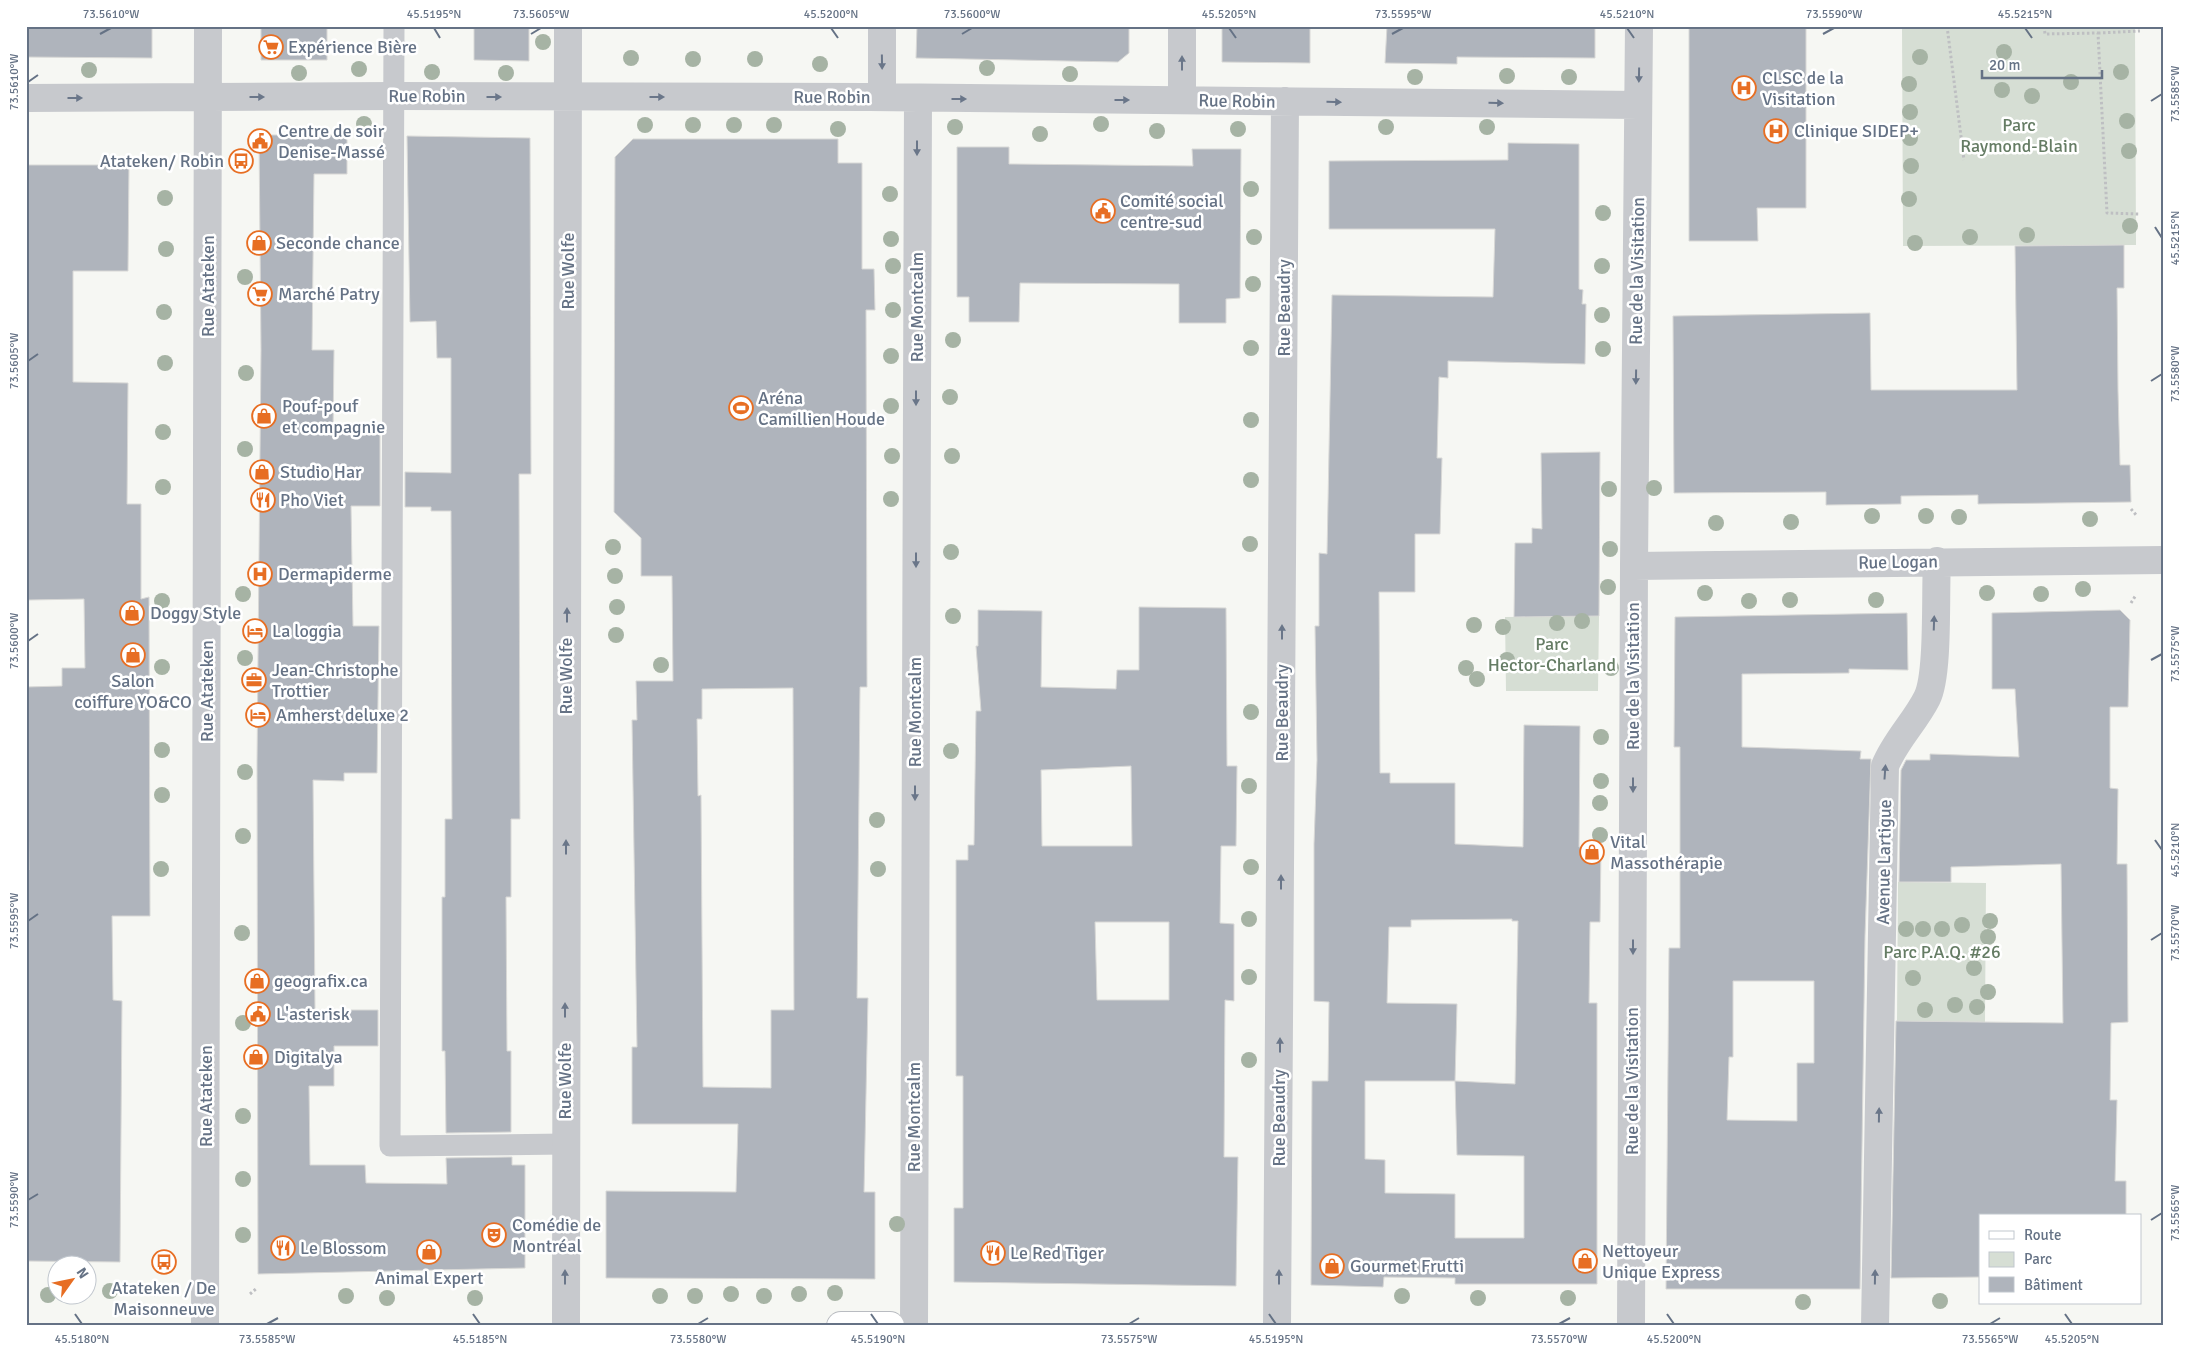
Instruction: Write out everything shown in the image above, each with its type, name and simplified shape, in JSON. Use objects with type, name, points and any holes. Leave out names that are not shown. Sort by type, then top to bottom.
[{"type":"street","name":"Rue Atateken","points":[[205,1326],[208,26]]},
{"type":"street","name":"Rue Wolfe","points":[[566,1326],[568,26]]},
{"type":"street","points":[[882,26],[882,98]]},
{"type":"street","points":[[1182,26],[1182,100]]},
{"type":"street","name":"Rue de la Visitation","points":[[1631,1326],[1634,566],[1639,26]]},
{"type":"street","name":"Rue Robin","points":[[26,98],[393,96],[882,98],[1638,105]]},
{"type":"street","name":"Rue Montcalm","points":[[914,1326],[918,99]]},
{"type":"street","name":"Rue Beaudry","points":[[1277,1326],[1285,101]]},
{"type":"street","name":"Rue Logan","points":[[1634,566],[2163,560]]},
{"type":"street","name":"Avenue Lartigue","points":[[1875,1326],[1885,766],[1892,749],[1927,698],[1933,678],[1937,562]]},
{"type":"street","points":[[841,1326],[890,1326]]},
{"type":"lane","points":[[394,26],[390,1146],[565,1144]]},
{"type":"path","points":[[1947,26],[1964,160]]},
{"type":"path","points":[[2044,26],[2045,34],[2140,31]]},
{"type":"path","points":[[2098,33],[2107,213],[2139,214]]},
{"type":"path","points":[[1806,128],[1847,128]]},
{"type":"path","points":[[2132,509],[2137,516]]},
{"type":"path","points":[[2130,603],[2136,594]]},
{"type":"path","points":[[250,1294],[257,1288]]},
{"type":"path","points":[[149,1292],[157,1296]]},
{"type":"green space","name":"Parc Raymond-Blain","points":[[1902,26],[2135,26],[2136,245],[1903,246]]},
{"type":"green space","name":"Parc Hector-Charland","points":[[1599,616],[1598,691],[1506,691],[1505,617]]},
{"type":"green space","name":"Parc P.A.Q. #26","points":[[1898,882],[1986,883],[1985,1022],[1897,1021]]},
{"type":"building","points":[[26,26],[152,26],[152,58],[26,57]]},
{"type":"building","points":[[261,26],[327,26],[327,60],[261,60]]},
{"type":"building","points":[[474,26],[529,26],[529,61],[474,60]]},
{"type":"building","points":[[917,26],[1129,26],[1129,53],[1118,62],[916,58]]},
{"type":"building","points":[[1222,26],[1310,26],[1310,63],[1222,62]]},
{"type":"building","points":[[1387,26],[1595,26],[1595,58],[1457,57],[1457,64],[1385,63]]},
{"type":"building","points":[[1689,26],[1806,26],[1806,208],[1757,208],[1758,241],[1689,241]]},
{"type":"building","points":[[259,135],[347,135],[347,174],[314,174],[312,350],[334,350],[333,431],[380,431],[380,506],[351,506],[353,626],[379,626],[377,773],[344,773],[344,781],[313,780],[315,1010],[378,1010],[378,1046],[334,1046],[334,1086],[309,1086],[310,1165],[365,1165],[366,1183],[447,1184],[446,1158],[512,1157],[512,1165],[525,1165],[525,1268],[258,1274],[257,763],[261,350]]},
{"type":"building","points":[[407,136],[530,138],[531,474],[519,474],[520,819],[511,819],[511,897],[506,897],[507,1051],[511,1051],[511,1132],[446,1133],[445,1051],[442,1051],[442,897],[445,897],[445,819],[452,819],[451,511],[431,511],[431,507],[405,507],[405,472],[451,473],[451,358],[437,358],[436,321],[410,322]]},
{"type":"building","points":[[633,139],[838,139],[838,163],[862,163],[862,269],[874,269],[875,310],[866,310],[867,687],[860,687],[857,998],[868,998],[864,1192],[875,1192],[875,1279],[606,1278],[606,1191],[736,1192],[738,1124],[632,1124],[632,1047],[637,1047],[632,720],[637,720],[636,681],[673,681],[672,576],[641,576],[641,538],[614,512],[615,157]],"holes":[[[793,688],[794,1010],[771,1010],[771,1088],[703,1087],[701,795],[698,796],[697,719],[702,719],[702,689]]]},
{"type":"building","points":[[1508,143],[1579,144],[1579,289],[1583,290],[1582,304],[1586,304],[1585,364],[1448,361],[1448,378],[1439,377],[1437,458],[1442,458],[1440,534],[1415,534],[1415,592],[1379,592],[1380,773],[1390,773],[1390,783],[1455,783],[1455,844],[1523,847],[1524,725],[1580,726],[1579,847],[1601,848],[1600,922],[1590,922],[1589,1003],[1597,1003],[1597,1284],[1455,1284],[1455,1278],[1384,1277],[1383,1287],[1311,1285],[1312,1081],[1328,1081],[1329,1002],[1314,1001],[1314,844],[1317,760],[1315,626],[1319,626],[1319,553],[1327,554],[1332,295],[1493,297],[1495,229],[1329,229],[1329,161],[1508,160]],"holes":[[[1512,919],[1512,921],[1518,921],[1515,1084],[1455,1081],[1457,1004],[1387,1003],[1389,927],[1411,927],[1411,920]],[[1365,1081],[1455,1081],[1457,1155],[1524,1156],[1524,1238],[1455,1238],[1455,1194],[1385,1193],[1385,1160],[1365,1159]]]},
{"type":"building","points":[[957,147],[1009,147],[1009,164],[1193,166],[1192,149],[1241,149],[1240,298],[1226,299],[1226,323],[1179,323],[1179,284],[1020,283],[1019,322],[969,322],[969,297],[957,297]]},
{"type":"building","points":[[26,165],[129,165],[128,271],[73,271],[73,382],[128,383],[127,504],[141,504],[141,599],[149,597],[150,916],[112,916],[113,1000],[122,1001],[120,1262],[98,1262],[98,1254],[48,1254],[48,1261],[26,1261],[26,870],[29,870],[26,687],[62,686],[62,668],[85,668],[84,599],[28,600]]},
{"type":"building","points":[[2124,245],[2124,288],[2117,288],[2120,465],[2130,465],[2131,502],[1978,504],[1978,495],[1901,496],[1901,504],[1826,505],[1826,492],[1674,493],[1673,316],[1870,313],[1871,390],[2017,390],[2015,246]]},
{"type":"building","points":[[1600,452],[1599,616],[1514,617],[1515,543],[1532,543],[1532,528],[1542,529],[1541,453]]},
{"type":"building","points":[[1139,607],[1226,608],[1227,766],[1237,766],[1236,846],[1221,846],[1220,923],[1234,924],[1234,1001],[1225,1000],[1224,1157],[1238,1157],[1236,1286],[954,1282],[954,1208],[963,1208],[963,1076],[956,1076],[956,860],[968,860],[968,845],[974,845],[976,711],[981,711],[976,646],[978,646],[978,610],[1042,611],[1041,687],[1116,689],[1117,670],[1139,670]],"holes":[[[1131,766],[1132,846],[1042,846],[1041,770]],[[1095,922],[1169,922],[1169,1000],[1097,1000]]]},
{"type":"building","points":[[2120,610],[2130,620],[2128,707],[2110,707],[2110,788],[2118,789],[2117,864],[2127,864],[2128,1022],[2111,1023],[2110,1100],[2117,1100],[2115,1181],[2126,1181],[2126,1214],[1979,1214],[1979,1277],[1891,1278],[1896,1021],[2063,1023],[2061,864],[1951,867],[1951,882],[1899,882],[1901,770],[1906,760],[1930,760],[1930,754],[2019,757],[2015,689],[1992,689],[1992,613]]},
{"type":"building","points":[[1907,613],[1908,670],[1849,669],[1849,673],[1742,674],[1742,747],[1861,751],[1860,759],[1871,759],[1865,936],[1860,1289],[1666,1289],[1669,948],[1680,948],[1680,747],[1674,747],[1675,617]],"holes":[[[1733,981],[1814,981],[1814,1063],[1797,1063],[1797,1121],[1727,1120],[1729,1057],[1733,1057]]]},
{"type":"place","name":"Expérience Bière","points":[[271,47]]},
{"type":"place","name":"CLSC de la Visitation","points":[[1744,88]]},
{"type":"place","name":"Clinique SIDEP+","points":[[1776,131]]},
{"type":"place","name":"Centre de soir Denise-Massé","points":[[260,141]]},
{"type":"place","name":"Atateken/ Robin","points":[[241,161]]},
{"type":"place","name":"Comité social centre-sud","points":[[1103,211]]},
{"type":"place","name":"Seconde chance","points":[[259,243]]},
{"type":"place","name":"Marché Patry","points":[[260,294]]},
{"type":"place","name":"Aréna Camillien Houde","points":[[741,408]]},
{"type":"place","name":"Pouf-pouf et compagnie","points":[[264,416]]},
{"type":"place","name":"Studio Har","points":[[262,472]]},
{"type":"place","name":"Pho Viet","points":[[263,500]]},
{"type":"place","name":"Dermapiderme","points":[[260,574]]},
{"type":"place","name":"Doggy Style","points":[[132,613]]},
{"type":"place","name":"La loggia","points":[[255,631]]},
{"type":"place","name":"Salon coiffure YO&CO","points":[[133,655]]},
{"type":"place","name":"Jean-Christophe Trottier","points":[[254,680]]},
{"type":"place","name":"Amherst deluxe 2","points":[[258,715]]},
{"type":"place","name":"Vital Massothérapie","points":[[1592,852]]},
{"type":"place","name":"geografix.ca","points":[[257,981]]},
{"type":"place","name":"L'asterisk","points":[[258,1014]]},
{"type":"place","name":"Digitalya","points":[[256,1057]]},
{"type":"place","name":"Comédie de Montréal","points":[[494,1235]]},
{"type":"place","name":"Le Blossom","points":[[283,1248]]},
{"type":"place","name":"Animal Expert","points":[[429,1252]]},
{"type":"place","name":"Le Red Tiger","points":[[993,1253]]},
{"type":"place","name":"Nettoyeur Unique Express","points":[[1585,1261]]},
{"type":"place","name":"Atateken / De Maisonneuve","points":[[164,1262]]},
{"type":"place","name":"Gourmet Frutti","points":[[1332,1266]]}]
